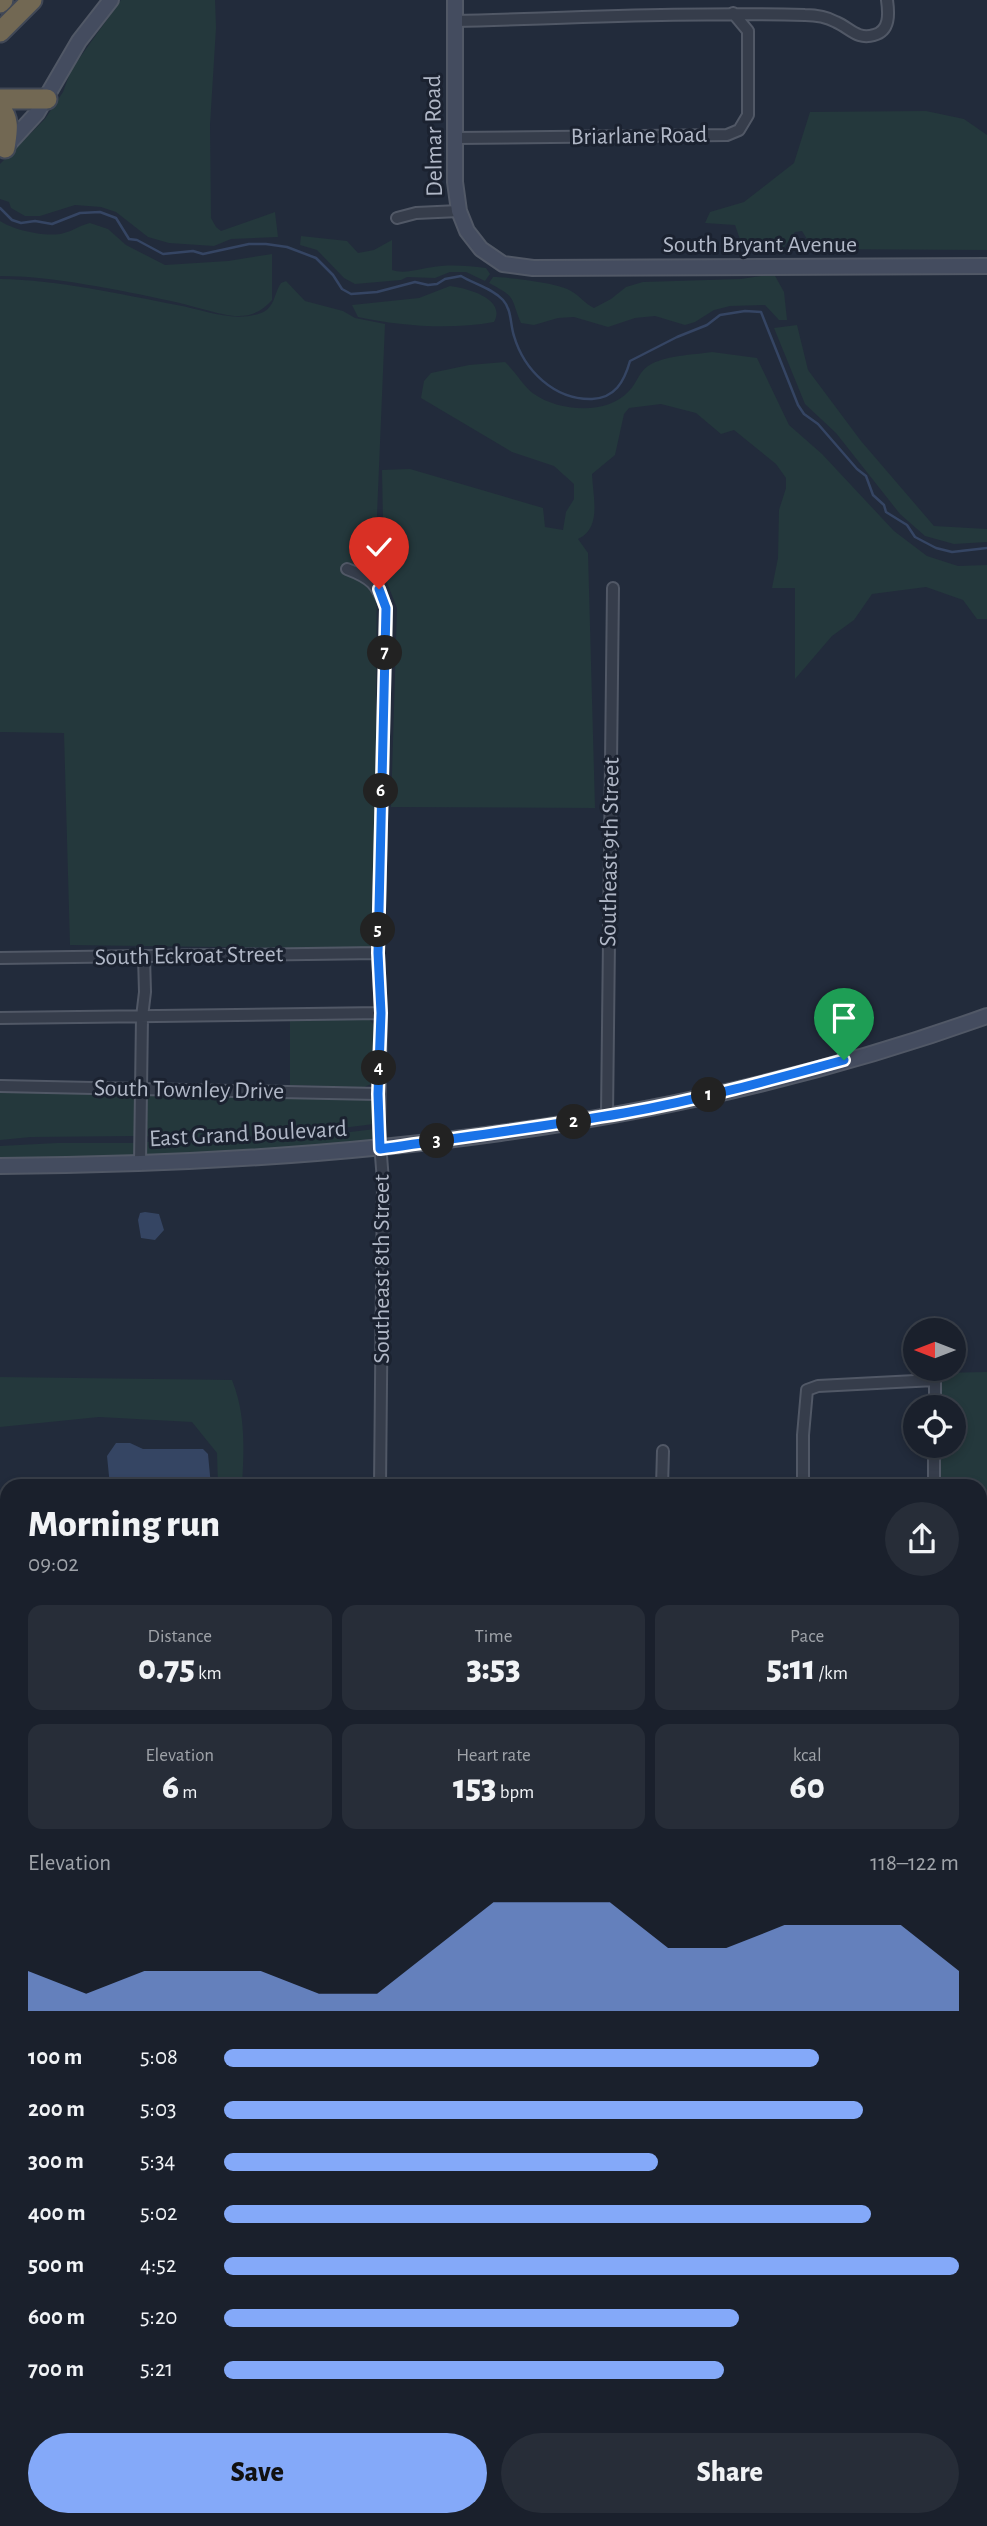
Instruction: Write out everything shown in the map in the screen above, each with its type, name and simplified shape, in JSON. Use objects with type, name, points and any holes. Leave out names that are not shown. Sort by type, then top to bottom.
[{"type":"highway","points":[[0,32],[32,0]]},
{"type":"highway","points":[[0,99],[47,99]]},
{"type":"highway","points":[[0,108],[5,113],[8,125],[2,150]]},
{"type":"street","points":[[2,150],[27,126],[47,99],[79,41],[111,0]]},
{"type":"street","name":"Delmar Road","points":[[455,0],[454,182],[459,211],[467,231],[481,248],[503,264],[533,268]]},
{"type":"street","points":[[454,21],[733,13],[815,15],[836,22],[850,33],[864,37],[877,35],[886,27],[889,14],[887,0]]},
{"type":"street","name":"Briarlane Road","points":[[456,138],[727,135],[739,130],[748,115],[748,31],[733,13]]},
{"type":"street","points":[[397,218],[416,213],[459,211]]},
{"type":"street","name":"South Bryant Avenue","points":[[533,268],[987,266]]},
{"type":"street","name":"Southeast 8th Street","points":[[347,569],[365,576],[379,589],[386,608],[378,953],[381,1013],[378,1094],[383,1206],[380,1479]]},
{"type":"street","name":"Southeast 9th Street","points":[[607,1116],[613,588]]},
{"type":"street","name":"South Eckroat Street","points":[[0,958],[378,953]]},
{"type":"street","points":[[140,1163],[144,957]]},
{"type":"street","points":[[0,1018],[381,1013]]},
{"type":"street","name":"East Grand Boulevard","points":[[0,1166],[248,1160],[380,1149],[530,1129],[607,1116],[786,1076],[987,1016]]},
{"type":"street","name":"South Townley Drive","points":[[0,1086],[378,1094]]},
{"type":"street","points":[[803,1479],[807,1390],[818,1386],[935,1380],[935,1395]]},
{"type":"street","points":[[662,1479],[663,1451]]},
{"type":"street","points":[[934,1458],[934,1479]]},
{"type":"green space","points":[[121,0],[215,0],[216,28],[210,125],[211,218],[221,231],[275,212],[278,237],[231,239],[214,246],[169,243],[148,237],[116,212],[101,207],[75,205],[40,216],[25,216],[11,208],[9,202],[0,199],[0,164],[45,119],[63,92],[71,70]]},
{"type":"green space","points":[[926,111],[964,119],[987,135],[987,250],[813,249],[802,231],[795,232],[784,247],[743,248],[735,225],[705,223],[710,212],[744,202],[794,163],[810,112]]},
{"type":"green space","points":[[0,221],[40,234],[67,232],[90,223],[108,229],[126,245],[165,265],[228,261],[272,254],[272,300],[253,314],[233,316],[86,284],[0,276]]},
{"type":"green space","points":[[301,236],[347,241],[358,253],[374,250],[392,240],[392,270],[458,266],[486,268],[490,274],[485,281],[466,272],[450,272],[435,278],[407,277],[401,280],[355,284],[344,278],[317,250],[300,245]]},
{"type":"green space","points":[[774,274],[784,292],[787,320],[779,320],[765,305],[730,306],[714,310],[685,325],[655,316],[635,318],[608,327],[574,317],[558,318],[534,325],[521,323],[511,298],[489,283],[493,277],[556,285],[571,291],[594,308],[626,287],[643,282],[741,279]]},
{"type":"green space","points":[[0,279],[89,288],[240,317],[266,311],[281,283],[286,281],[305,301],[343,311],[355,318],[385,324],[377,515],[375,949],[70,945],[64,733],[0,732]]},
{"type":"green space","points":[[450,286],[475,292],[490,301],[497,314],[494,322],[443,326],[391,323],[358,317],[352,305],[419,298]]},
{"type":"green space","points":[[797,325],[808,370],[861,441],[934,526],[987,529],[987,542],[954,544],[925,536],[900,514],[836,433],[805,404],[774,328]]},
{"type":"green space","points":[[712,352],[757,358],[789,425],[822,454],[894,531],[927,556],[958,566],[987,565],[987,619],[977,619],[963,600],[926,587],[872,594],[854,620],[832,636],[795,679],[795,588],[772,588],[778,558],[779,510],[786,488],[786,478],[776,464],[734,430],[721,434],[696,413],[661,404],[629,408],[624,414],[615,455],[592,474],[593,520],[586,534],[578,539],[588,553],[595,808],[391,807],[397,608],[384,575],[382,470],[410,469],[543,508],[545,527],[563,530],[566,512],[574,499],[574,484],[554,466],[512,452],[421,398],[424,381],[431,373],[469,365],[505,362],[530,391],[544,400],[569,407],[596,407],[620,399],[632,388],[645,369],[655,362]]},
{"type":"green space","points":[[290,1018],[369,1019],[373,1024],[375,1077],[371,1084],[364,1087],[290,1085]]},
{"type":"green space","points":[[0,1089],[133,1094],[136,1098],[136,1136],[0,1140]]},
{"type":"green space","points":[[149,1093],[368,1099],[375,1105],[374,1124],[259,1135],[143,1136],[145,1099]]},
{"type":"green space","points":[[375,1129],[375,1139],[372,1142],[321,1147],[147,1156],[143,1142],[309,1137]]},
{"type":"green space","points":[[136,1143],[132,1157],[0,1161],[0,1146]]},
{"type":"green space","points":[[966,1372],[987,1372],[987,1479],[936,1479],[937,1458],[966,1458],[966,1395],[937,1395],[938,1381],[966,1381]]},
{"type":"green space","points":[[0,1377],[232,1380],[242,1419],[242,1479],[218,1479],[217,1453],[192,1422],[99,1417],[0,1427]]},
{"type":"water","points":[[140,1213],[159,1214],[164,1230],[155,1240],[141,1238],[138,1220]]},
{"type":"water","points":[[116,1443],[130,1443],[143,1449],[203,1449],[208,1454],[210,1479],[109,1479],[107,1456]]},
{"type":"waterway","points":[[0,208],[12,220],[21,223],[35,221],[52,224],[80,213],[100,212],[116,218],[129,239],[137,240],[163,254],[193,251],[203,254],[249,244],[287,247],[316,258],[333,275],[342,289],[351,294],[377,292],[415,282],[437,284],[445,279],[461,276],[488,289],[503,300],[508,308],[519,349],[542,381],[578,398],[607,396],[625,376],[630,361],[707,325],[720,315],[745,311],[761,312],[798,405],[866,476],[873,495],[884,505],[886,512],[907,525],[915,537],[936,548],[952,552],[987,548]]},
{"type":"route","points":[[379,589],[386,608],[378,953],[381,1013],[378,1094],[380,1149],[464,1139],[627,1113],[723,1092],[844,1060]]}]
